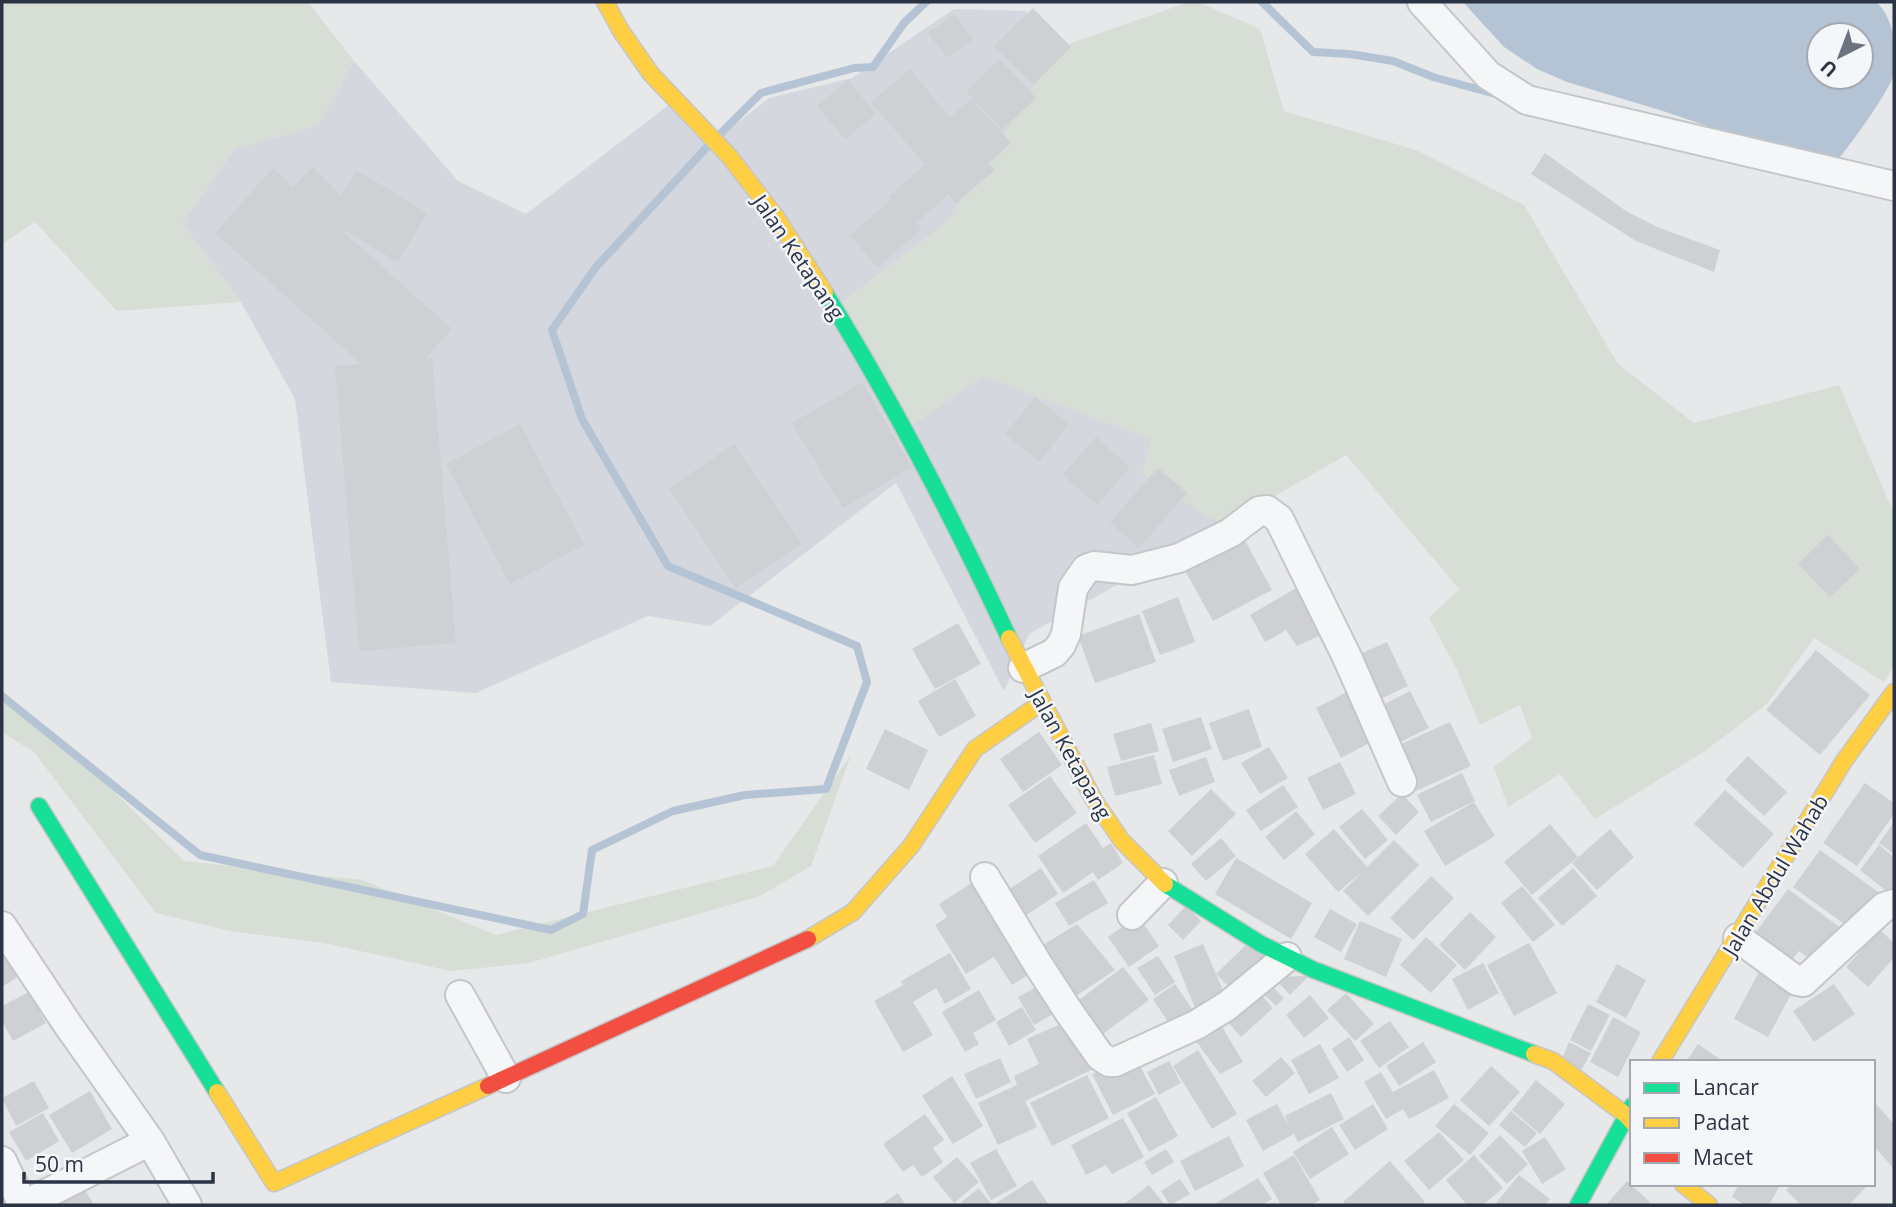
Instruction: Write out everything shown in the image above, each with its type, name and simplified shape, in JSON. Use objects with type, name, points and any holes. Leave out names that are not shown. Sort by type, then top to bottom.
[{"type":"street","name":"Jalan Ketapang","points":[[605,2],[621,31],[651,74],[729,156],[776,217],[866,361],[954,524],[1041,703],[1094,800],[1122,841],[1163,883],[1220,920],[1287,957],[1314,970],[1534,1052],[1561,1066],[1630,1114]]},
{"type":"street","points":[[1422,2],[1488,75],[1527,100],[1894,186]]},
{"type":"street","points":[[1023,668],[1054,653],[1061,645],[1066,634],[1073,588],[1086,569],[1094,566],[1132,570],[1179,558],[1230,533],[1259,511],[1267,510],[1279,519],[1341,644],[1402,782]]},
{"type":"street","name":"Jalan Abdul Wahab","points":[[1661,1060],[1837,773],[1894,692]]},
{"type":"street","points":[[39,806],[274,1183],[794,947],[853,912],[911,846],[975,749],[1041,703]]},
{"type":"street","points":[[985,877],[1061,1000],[1100,1056],[1110,1062],[1196,1025],[1227,1006],[1287,957]]},
{"type":"street","points":[[1132,915],[1163,883]]},
{"type":"street","points":[[1738,938],[1802,982],[1884,907],[1894,904]]},
{"type":"street","points":[[2,926],[68,1026],[150,1141],[187,1205]]},
{"type":"street","points":[[460,995],[506,1078]]},
{"type":"street","points":[[1578,1205],[1630,1114]]},
{"type":"street","points":[[2,1161],[24,1205],[150,1141]]},
{"type":"street","points":[[1685,1186],[1709,1205]]},
{"type":"shaded area","points":[[2,2],[308,2],[354,61],[318,125],[235,149],[182,223],[241,302],[117,311],[35,222],[2,244]]},
{"type":"shaded area","points":[[1189,2],[1198,2],[1260,29],[1284,111],[1416,150],[1524,205],[1618,364],[1694,423],[1839,385],[1894,514],[1894,665],[1884,682],[1814,638],[1767,704],[1705,751],[1595,819],[1560,774],[1508,807],[1494,767],[1532,738],[1520,705],[1480,725],[1456,668],[1429,618],[1459,589],[1346,455],[1223,526],[1142,474],[1151,439],[984,376],[913,425],[837,307],[947,222],[1060,47]]},
{"type":"shaded area","points":[[954,9],[1025,11],[1060,47],[947,222],[838,306],[912,425],[984,376],[1151,439],[1223,526],[1029,634],[1004,691],[896,483],[710,626],[648,616],[476,693],[331,682],[295,399],[241,302],[182,223],[235,149],[318,125],[354,61],[458,181],[526,214],[678,98],[718,138],[769,98],[852,78]]},
{"type":"shaded area","points":[[2,702],[54,732],[184,861],[362,880],[496,935],[773,866],[851,755],[811,866],[760,896],[529,963],[451,971],[324,943],[230,931],[156,913],[34,752],[2,732]]},
{"type":"water","points":[[1463,2],[1876,2],[1891,25],[1895,63],[1886,92],[1835,163],[1816,163],[1663,111],[1567,82],[1537,69],[1504,47]]},
{"type":"building","points":[[1033,8],[1071,47],[1033,85],[994,46]]},
{"type":"building","points":[[954,14],[973,39],[947,58],[928,33]]},
{"type":"building","points":[[1000,59],[1036,98],[1002,130],[966,91]]},
{"type":"building","points":[[910,69],[950,118],[971,99],[1011,143],[989,163],[995,170],[956,203],[949,194],[916,223],[922,229],[877,267],[850,235],[891,200],[888,197],[925,165],[871,102]]},
{"type":"building","points":[[848,80],[876,114],[845,139],[817,106]]},
{"type":"building","points":[[1545,153],[1626,211],[1657,227],[1720,250],[1714,272],[1636,241],[1531,174]]},
{"type":"building","points":[[312,167],[341,196],[357,170],[427,213],[398,262],[337,226],[452,329],[425,359],[432,358],[456,643],[359,651],[335,366],[361,364],[215,233],[273,168],[293,187]]},
{"type":"building","points":[[862,382],[912,467],[843,508],[792,423]]},
{"type":"building","points":[[1035,397],[1069,424],[1040,462],[1005,434]]},
{"type":"building","points":[[520,424],[584,545],[510,584],[446,464]]},
{"type":"building","points":[[1096,437],[1130,467],[1097,505],[1062,475]]},
{"type":"building","points":[[734,444],[802,544],[735,588],[669,488]]},
{"type":"building","points":[[1158,468],[1187,493],[1139,548],[1110,522]]},
{"type":"building","points":[[1242,535],[1272,590],[1213,621],[1183,567]]},
{"type":"building","points":[[1828,535],[1860,569],[1830,597],[1798,564]]},
{"type":"building","points":[[1296,588],[1321,635],[1297,646],[1286,630],[1265,642],[1250,615]]},
{"type":"building","points":[[1178,597],[1195,642],[1160,655],[1142,611]]},
{"type":"building","points":[[1139,614],[1156,662],[1095,683],[1078,636]]},
{"type":"building","points":[[958,623],[981,664],[935,689],[912,649]]},
{"type":"building","points":[[1387,642],[1408,686],[1374,702],[1353,657]]},
{"type":"building","points":[[1816,650],[1870,695],[1820,755],[1766,710]]},
{"type":"building","points":[[955,679],[976,716],[939,737],[918,701]]},
{"type":"building","points":[[1349,691],[1375,740],[1341,758],[1316,708]]},
{"type":"building","points":[[1410,691],[1429,728],[1396,744],[1377,708]]},
{"type":"building","points":[[1249,709],[1262,747],[1223,761],[1209,723]]},
{"type":"building","points":[[1201,717],[1212,749],[1173,762],[1162,729]]},
{"type":"building","points":[[1450,722],[1471,766],[1416,791],[1395,747]]},
{"type":"building","points":[[1151,723],[1159,751],[1121,761],[1113,734]]},
{"type":"building","points":[[885,729],[928,750],[909,790],[866,769]]},
{"type":"building","points":[[1039,732],[1062,765],[1023,792],[1000,759]]},
{"type":"building","points":[[1269,747],[1288,778],[1260,794],[1241,763]]},
{"type":"building","points":[[1154,755],[1162,784],[1115,796],[1107,767]]},
{"type":"building","points":[[1748,756],[1787,792],[1764,816],[1725,780]]},
{"type":"building","points":[[1206,757],[1215,782],[1179,796],[1169,770]]},
{"type":"building","points":[[1340,762],[1356,794],[1323,810],[1307,778]]},
{"type":"building","points":[[1462,773],[1475,801],[1431,822],[1417,795]]},
{"type":"building","points":[[1050,776],[1077,813],[1035,843],[1008,805]]},
{"type":"building","points":[[1865,783],[1894,803],[1894,814],[1857,866],[1823,843]]},
{"type":"building","points":[[1283,785],[1298,807],[1261,831],[1246,810]]},
{"type":"building","points":[[1211,789],[1236,814],[1192,856],[1168,831]]},
{"type":"building","points":[[1725,790],[1774,834],[1743,868],[1694,824]]},
{"type":"building","points":[[1402,794],[1419,812],[1396,835],[1378,816]]},
{"type":"building","points":[[1474,802],[1495,836],[1445,866],[1424,831]]},
{"type":"building","points":[[1362,809],[1388,840],[1365,859],[1339,827]]},
{"type":"building","points":[[1296,811],[1315,834],[1284,860],[1265,837]]},
{"type":"building","points":[[1894,822],[1894,854],[1879,843]]},
{"type":"building","points":[[1086,823],[1103,848],[1111,843],[1123,863],[1098,880],[1093,872],[1063,893],[1038,856]]},
{"type":"building","points":[[1550,824],[1578,857],[1532,895],[1504,862]]},
{"type":"building","points":[[1334,829],[1367,867],[1394,840],[1419,865],[1368,916],[1343,891],[1363,871],[1338,892],[1305,854]]},
{"type":"building","points":[[1610,829],[1634,857],[1597,890],[1572,863]]},
{"type":"building","points":[[1221,838],[1236,856],[1206,881],[1191,864]]},
{"type":"building","points":[[1879,845],[1894,857],[1894,897],[1860,870]]},
{"type":"building","points":[[1820,850],[1881,894],[1854,931],[1793,887]]},
{"type":"building","points":[[1236,858],[1312,903],[1291,939],[1215,894]]},
{"type":"building","points":[[1041,868],[1058,894],[1022,918],[1005,892]]},
{"type":"building","points":[[1573,868],[1597,896],[1562,926],[1538,898]]},
{"type":"building","points":[[1431,876],[1454,898],[1413,940],[1390,918]]},
{"type":"building","points":[[1094,880],[1108,903],[1069,926],[1055,903]]},
{"type":"building","points":[[973,882],[1036,970],[1012,985],[994,957],[966,974],[935,925],[947,917],[939,904]]},
{"type":"building","points":[[1522,886],[1555,925],[1533,942],[1501,903]]},
{"type":"building","points":[[1788,889],[1846,932],[1820,967],[1799,951],[1786,967],[1750,940]]},
{"type":"building","points":[[1186,906],[1201,921],[1183,940],[1168,925]]},
{"type":"building","points":[[1330,909],[1357,924],[1341,952],[1314,937]]},
{"type":"building","points":[[1470,912],[1496,937],[1465,970],[1439,945]]},
{"type":"building","points":[[1138,916],[1159,946],[1129,967],[1108,937]]},
{"type":"building","points":[[1360,921],[1402,939],[1386,977],[1344,959]]},
{"type":"building","points":[[1077,924],[1115,970],[1067,1002],[1032,952]]},
{"type":"building","points":[[1880,930],[1894,943],[1894,958],[1868,987],[1846,967]]},
{"type":"building","points":[[1426,937],[1457,965],[1431,993],[1400,965]]},
{"type":"building","points":[[1251,940],[1273,962],[1238,996],[1216,974]]},
{"type":"building","points":[[1529,943],[1557,993],[1514,1016],[1487,965]]},
{"type":"building","points":[[2,944],[22,974],[2,987]]},
{"type":"building","points":[[1203,944],[1225,995],[1195,1008],[1174,956]]},
{"type":"building","points":[[950,953],[971,989],[945,1004],[936,988],[913,1002],[933,1035],[903,1052],[874,1001],[903,985],[901,981]]},
{"type":"building","points":[[1158,956],[1175,982],[1155,995],[1137,968]]},
{"type":"building","points":[[1483,963],[1499,993],[1468,1010],[1452,979]]},
{"type":"building","points":[[1617,964],[1646,980],[1626,1018],[1596,1002]]},
{"type":"building","points":[[1762,966],[1796,985],[1768,1037],[1734,1019]]},
{"type":"building","points":[[1123,967],[1149,1000],[1096,1039],[1071,1006]]},
{"type":"building","points":[[1309,976],[1290,995],[1273,977]]},
{"type":"building","points":[[1045,982],[1060,1010],[1034,1025],[1018,997]]},
{"type":"building","points":[[1268,982],[1284,998],[1276,1006],[1260,990]]},
{"type":"building","points":[[1175,984],[1194,1012],[1172,1028],[1153,999]]},
{"type":"building","points":[[1834,984],[1855,1014],[1814,1042],[1793,1011]]},
{"type":"building","points":[[979,990],[996,1020],[973,1033],[979,1044],[965,1052],[942,1012]]},
{"type":"building","points":[[1257,990],[1273,1008],[1241,1037],[1225,1019]]},
{"type":"building","points":[[29,992],[46,1023],[13,1041],[2,1021],[2,1006]]},
{"type":"building","points":[[1346,993],[1374,1024],[1355,1041],[1327,1010]]},
{"type":"building","points":[[1310,995],[1329,1018],[1304,1038],[1286,1015]]},
{"type":"building","points":[[1588,1004],[1610,1015],[1591,1051],[1570,1040]]},
{"type":"building","points":[[1022,1007],[1036,1030],[1009,1046],[996,1022]]},
{"type":"building","points":[[1613,1017],[1641,1032],[1618,1077],[1590,1062]]},
{"type":"building","points":[[1069,1020],[1100,1066],[1025,1101],[1037,1127],[998,1145],[978,1103],[1017,1085],[1014,1076],[1039,1064],[1027,1039]]},
{"type":"building","points":[[1218,1020],[1243,1062],[1220,1074],[1193,1037]]},
{"type":"building","points":[[1390,1021],[1409,1047],[1379,1068],[1360,1041]]},
{"type":"building","points":[[1349,1037],[1364,1060],[1347,1072],[1332,1049]]},
{"type":"building","points":[[1423,1042],[1436,1062],[1399,1086],[1386,1066]]},
{"type":"building","points":[[1569,1042],[1591,1053],[1579,1074],[1560,1064]]},
{"type":"building","points":[[1320,1044],[1339,1078],[1309,1094],[1291,1060]]},
{"type":"building","points":[[1698,1044],[1721,1060],[1687,1060]]},
{"type":"building","points":[[1198,1050],[1237,1114],[1212,1129],[1173,1066]]},
{"type":"building","points":[[1134,1055],[1155,1094],[1113,1115],[1092,1074]]},
{"type":"building","points":[[1281,1057],[1295,1073],[1266,1097],[1252,1081]]},
{"type":"building","points":[[1000,1058],[1011,1082],[976,1099],[964,1074]]},
{"type":"building","points":[[1169,1061],[1181,1083],[1159,1095],[1147,1072]]},
{"type":"building","points":[[1491,1066],[1520,1092],[1489,1126],[1460,1100]]},
{"type":"building","points":[[1434,1070],[1449,1098],[1409,1119],[1403,1109],[1386,1119],[1364,1082],[1381,1072],[1393,1092]]},
{"type":"building","points":[[1087,1075],[1109,1118],[1052,1146],[1030,1103]]},
{"type":"building","points":[[952,1076],[983,1126],[953,1144],[922,1096]]},
{"type":"building","points":[[1536,1080],[1565,1104],[1540,1134],[1512,1110]]},
{"type":"building","points":[[34,1081],[49,1108],[16,1126],[2,1098]]},
{"type":"building","points":[[90,1091],[112,1129],[72,1153],[49,1115]]},
{"type":"building","points":[[1331,1093],[1344,1119],[1298,1142],[1294,1134],[1263,1151],[1246,1120],[1277,1104],[1289,1127],[1285,1116]]},
{"type":"building","points":[[1156,1097],[1178,1136],[1149,1152],[1127,1113]]},
{"type":"building","points":[[1875,1103],[1894,1124],[1894,1169],[1875,1147]]},
{"type":"building","points":[[1373,1104],[1388,1129],[1355,1150],[1339,1125]]},
{"type":"building","points":[[1454,1104],[1489,1133],[1470,1155],[1435,1126]]},
{"type":"building","points":[[1511,1111],[1537,1133],[1525,1147],[1499,1125]]},
{"type":"building","points":[[43,1113],[59,1141],[26,1161],[9,1132]]},
{"type":"building","points":[[925,1114],[944,1140],[933,1148],[943,1162],[922,1177],[913,1165],[903,1172],[883,1144]]},
{"type":"building","points":[[1123,1118],[1144,1157],[1112,1174],[1106,1165],[1086,1175],[1071,1145]]},
{"type":"building","points":[[1332,1127],[1349,1154],[1310,1179],[1293,1152]]},
{"type":"building","points":[[1439,1132],[1464,1160],[1429,1190],[1404,1161]]},
{"type":"building","points":[[1500,1135],[1528,1164],[1507,1184],[1479,1156]]},
{"type":"building","points":[[1229,1136],[1244,1166],[1195,1191],[1180,1161]]},
{"type":"building","points":[[1545,1137],[1566,1169],[1542,1184],[1522,1151]]},
{"type":"building","points":[[996,1149],[1017,1186],[991,1200],[970,1163]]},
{"type":"building","points":[[1166,1149],[1174,1162],[1152,1175],[1144,1162]]},
{"type":"building","points":[[1294,1155],[1320,1200],[1311,1205],[1281,1205],[1263,1173]]},
{"type":"building","points":[[1474,1155],[1503,1188],[1483,1205],[1467,1205],[1446,1180]]},
{"type":"building","points":[[957,1157],[979,1182],[954,1203],[933,1177]]},
{"type":"building","points":[[1390,1161],[1425,1202],[1421,1205],[1346,1205],[1343,1202]]},
{"type":"building","points":[[1519,1175],[1550,1199],[1545,1205],[1496,1203]]},
{"type":"building","points":[[1258,1178],[1272,1199],[1262,1205],[1213,1205]]},
{"type":"building","points":[[1180,1179],[1190,1194],[1170,1205],[1161,1191]]},
{"type":"building","points":[[1032,1180],[1049,1205],[993,1205]]},
{"type":"building","points":[[1627,1181],[1650,1202],[1647,1205],[1606,1205]]},
{"type":"building","points":[[1149,1185],[1165,1205],[1123,1205]]},
{"type":"building","points":[[1738,1186],[1780,1186],[1769,1205],[1745,1205],[1732,1197]]},
{"type":"building","points":[[1790,1186],[1867,1186],[1849,1205],[1801,1205],[1786,1190]]},
{"type":"building","points":[[979,1188],[992,1205],[964,1205],[961,1202]]},
{"type":"building","points":[[85,1190],[94,1205],[60,1205]]},
{"type":"building","points":[[898,1193],[906,1205],[880,1205]]},
{"type":"waterway","points":[[721,133],[761,93],[854,68],[873,67],[904,23],[926,2]]},
{"type":"waterway","points":[[1262,2],[1313,52],[1350,54],[1393,61],[1433,77],[1499,95]]},
{"type":"waterway","points":[[2,696],[200,855],[551,930],[583,914],[592,850],[673,811],[745,795],[826,789],[867,682],[857,646],[668,566],[582,419],[552,330],[596,267],[707,147]]},
{"type":"traffic: fast","points":[[825,293],[922,463],[1009,638]]},
{"type":"traffic: fast","points":[[39,806],[217,1092]]},
{"type":"traffic: fast","points":[[1165,884],[1261,944],[1314,970],[1534,1054]]},
{"type":"traffic: fast","points":[[1578,1205],[1630,1110]]},
{"type":"traffic: slow","points":[[605,2],[621,31],[651,74],[729,156],[776,217],[825,293]]},
{"type":"traffic: slow","points":[[1009,638],[1094,800],[1122,841],[1165,884]]},
{"type":"traffic: slow","points":[[1661,1060],[1844,761],[1894,692]]},
{"type":"traffic: slow","points":[[808,939],[853,912],[911,846],[975,749],[1041,703]]},
{"type":"traffic: slow","points":[[1534,1054],[1553,1061],[1630,1120]]},
{"type":"traffic: slow","points":[[217,1092],[274,1183],[488,1086]]},
{"type":"traffic: slow","points":[[1685,1186],[1709,1205]]},
{"type":"traffic: jam","points":[[488,1086],[808,939]]}]
